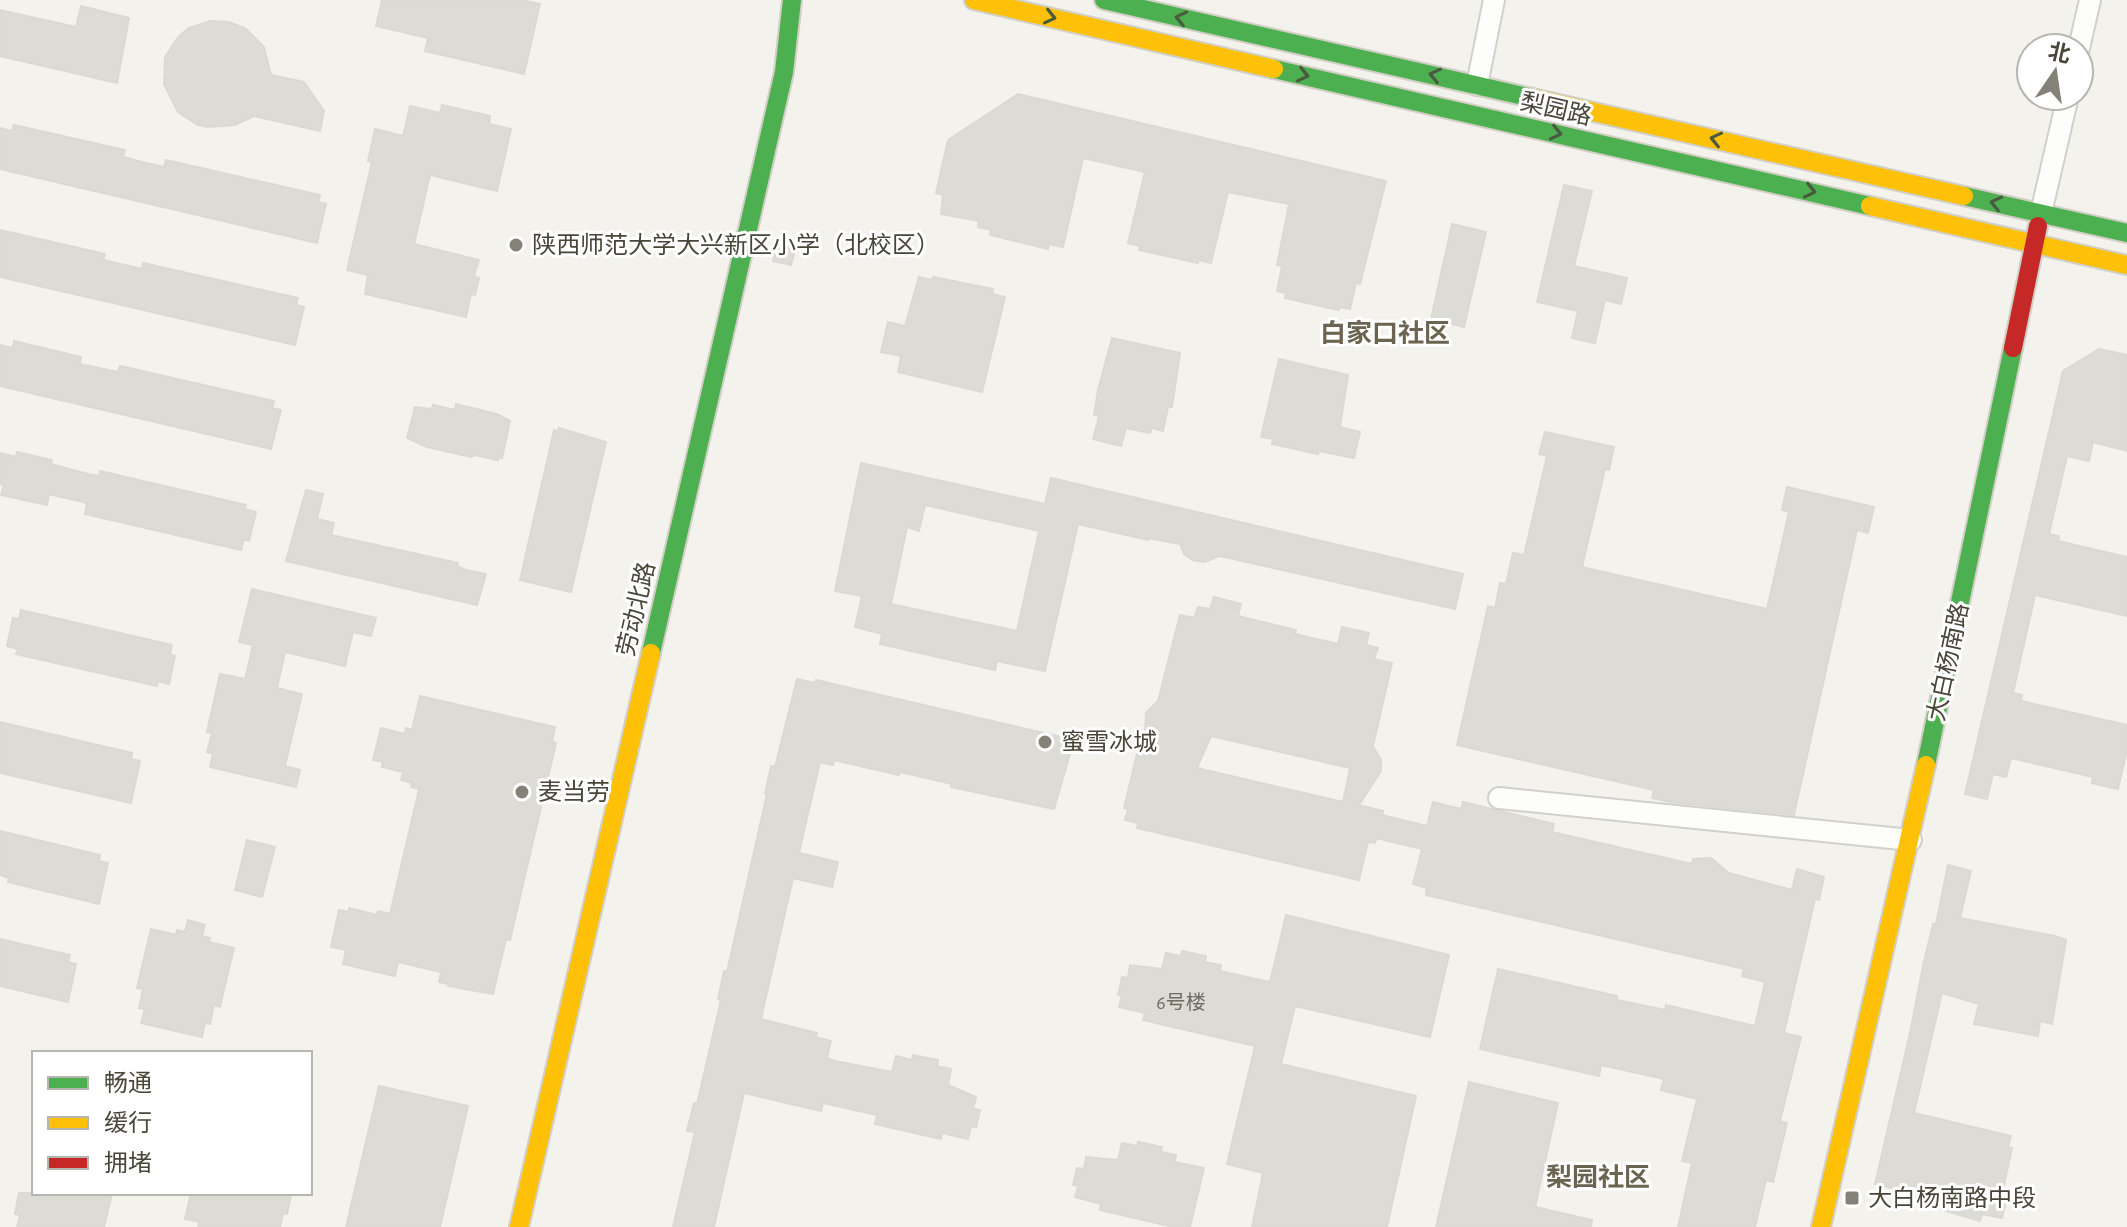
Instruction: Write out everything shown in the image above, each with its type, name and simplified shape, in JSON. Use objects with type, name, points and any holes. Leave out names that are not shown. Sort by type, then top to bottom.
[{"type":"street","name":"劳动北路","points":[[519,1227],[784,72],[792,0]]},
{"type":"street","name":"梨园路","points":[[974,0],[2127,265]]},
{"type":"street","name":"梨园路","points":[[1104,0],[2127,233]]},
{"type":"street","points":[[1477,85],[1494,0]]},
{"type":"street","points":[[2083,32],[2090,0]]},
{"type":"street","name":"大白杨南路","points":[[1821,1227],[1911,840],[2034,243],[2064,112]]},
{"type":"street","points":[[1499,798],[1911,840]]},
{"type":"building","points":[[382,0],[522,0],[540,4],[524,74],[425,51],[428,38],[376,26]]},
{"type":"building","points":[[81,6],[129,18],[117,83],[0,56],[0,10],[76,27]]},
{"type":"building","points":[[211,21],[229,22],[245,28],[264,47],[271,75],[304,82],[324,111],[320,131],[254,116],[235,125],[208,127],[198,125],[178,112],[164,84],[165,57],[179,36],[189,28]]},
{"type":"building","points":[[1018,94],[1386,181],[1360,284],[1356,283],[1350,309],[1340,307],[1339,310],[1285,298],[1286,293],[1277,291],[1282,266],[1277,265],[1289,204],[1228,192],[1211,263],[1139,250],[1140,246],[1128,243],[1145,172],[1083,158],[1063,247],[1049,244],[1048,249],[990,235],[991,230],[978,227],[979,221],[941,214],[943,195],[936,193],[948,140]]},
{"type":"building","points":[[442,105],[490,116],[489,124],[511,129],[497,191],[430,175],[414,244],[479,260],[474,276],[479,278],[475,295],[471,294],[466,317],[365,294],[368,275],[347,270],[372,162],[368,161],[375,129],[403,136],[410,106],[440,113]]},
{"type":"building","points":[[14,125],[125,150],[123,157],[146,163],[164,167],[166,160],[320,195],[318,202],[326,204],[317,243],[0,169],[0,128],[12,131]]},
{"type":"building","points":[[1564,185],[1592,191],[1574,266],[1627,278],[1621,304],[1605,300],[1595,343],[1572,338],[1578,311],[1537,302]]},
{"type":"building","points":[[1452,224],[1486,232],[1464,327],[1431,319]]},
{"type":"building","points":[[0,230],[105,254],[103,260],[142,269],[143,263],[298,298],[296,305],[304,307],[295,345],[0,277]]},
{"type":"building","points":[[778,239],[797,243],[791,265],[773,261]]},
{"type":"building","points":[[919,277],[993,289],[992,294],[1005,297],[982,392],[898,372],[901,356],[881,352],[888,322],[905,326]]},
{"type":"building","points":[[1112,338],[1180,353],[1172,407],[1168,407],[1163,431],[1152,428],[1150,433],[1126,428],[1121,446],[1093,439],[1099,416],[1094,415],[1098,390]]},
{"type":"building","points":[[14,341],[81,357],[80,364],[118,372],[120,366],[274,401],[272,408],[281,410],[271,449],[0,386],[0,345],[13,348]]},
{"type":"building","points":[[2099,349],[2127,355],[2127,451],[2093,442],[2089,461],[2067,456],[2049,534],[2059,536],[2058,541],[2127,557],[2127,616],[2035,595],[2013,693],[2022,695],[2021,701],[2127,725],[2127,750],[2118,789],[2092,783],[2093,777],[2011,758],[2006,777],[1993,774],[1987,799],[1965,794],[2063,371]]},
{"type":"building","points":[[1279,359],[1348,375],[1340,427],[1360,432],[1354,458],[1272,444],[1273,439],[1261,437]]},
{"type":"building","points":[[456,404],[497,414],[510,421],[502,458],[471,457],[427,447],[407,438],[415,407],[432,409],[433,405],[455,410]]},
{"type":"building","points":[[559,428],[606,442],[571,592],[520,580],[554,430],[558,431]]},
{"type":"building","points":[[1545,432],[1614,447],[1609,470],[1605,469],[1582,567],[1767,609],[1789,512],[1782,510],[1787,487],[1874,507],[1868,533],[1857,530],[1794,815],[1670,802],[1652,798],[1654,790],[1457,745],[1488,606],[1495,608],[1500,583],[1506,584],[1513,553],[1524,555],[1547,456],[1539,454]]},
{"type":"building","points":[[17,452],[52,460],[51,464],[88,474],[99,476],[100,471],[246,505],[245,509],[256,512],[249,541],[244,539],[241,550],[85,514],[87,503],[49,494],[47,505],[1,495],[4,485],[0,484],[0,453],[16,457]]},
{"type":"building","points":[[861,463],[1045,504],[1051,478],[1463,574],[1455,609],[1220,556],[1204,562],[1193,560],[1184,554],[1180,544],[1078,524],[1045,671],[997,661],[995,670],[880,644],[882,634],[855,627],[862,596],[835,591]],"holes":[[[925,505],[1039,531],[1017,631],[891,604],[907,527],[919,531]]]},
{"type":"building","points":[[306,490],[323,494],[317,519],[334,523],[331,535],[458,563],[457,566],[466,570],[486,574],[477,605],[286,561]]},
{"type":"building","points":[[252,589],[376,618],[371,636],[353,632],[345,666],[285,652],[277,688],[302,694],[285,766],[300,770],[296,787],[210,767],[213,754],[207,752],[212,733],[207,732],[220,674],[245,679],[253,645],[239,642]]},
{"type":"building","points":[[1214,597],[1241,604],[1238,616],[1338,644],[1342,627],[1369,633],[1366,645],[1378,648],[1374,659],[1392,663],[1373,746],[1381,760],[1381,771],[1359,805],[1383,811],[1382,815],[1427,826],[1433,802],[1461,809],[1463,802],[1554,824],[1552,832],[1692,864],[1693,859],[1711,858],[1729,873],[1792,890],[1797,869],[1824,877],[1819,900],[1815,899],[1784,1033],[1801,1037],[1780,1121],[1787,1123],[1773,1182],[1766,1180],[1755,1227],[1678,1227],[1692,1163],[1682,1161],[1697,1099],[1661,1090],[1664,1079],[1601,1065],[1599,1076],[1480,1049],[1498,969],[1617,996],[1617,1000],[1665,1010],[1666,1005],[1755,1026],[1765,982],[1742,976],[1744,969],[1426,895],[1427,888],[1413,884],[1422,849],[1376,838],[1375,843],[1368,842],[1359,880],[1137,828],[1138,823],[1125,820],[1128,809],[1124,808],[1137,754],[1144,756],[1146,713],[1158,701],[1180,615],[1194,618],[1198,607],[1210,609]],"holes":[[[1211,736],[1350,768],[1343,802],[1197,768]]]},
{"type":"building","points":[[21,610],[172,645],[170,654],[175,656],[169,684],[158,681],[157,686],[16,654],[18,649],[7,646],[13,618],[19,619]]},
{"type":"building","points":[[797,679],[815,683],[816,680],[1074,740],[1054,809],[951,787],[952,784],[900,772],[899,775],[834,760],[833,765],[820,762],[799,853],[838,862],[832,887],[793,878],[761,1019],[817,1033],[816,1037],[831,1041],[827,1058],[835,1061],[892,1072],[896,1056],[912,1060],[913,1055],[938,1060],[937,1066],[951,1069],[948,1085],[976,1097],[973,1109],[980,1110],[976,1127],[971,1126],[968,1139],[942,1133],[941,1139],[875,1124],[877,1115],[823,1103],[821,1111],[744,1093],[714,1227],[673,1227],[695,1132],[687,1131],[694,1103],[697,1104],[721,1000],[718,999],[724,971],[727,972],[771,766],[775,767]]},
{"type":"building","points":[[420,696],[555,727],[552,742],[556,743],[510,940],[506,939],[493,994],[448,986],[439,982],[441,972],[398,962],[395,976],[343,964],[346,950],[331,947],[339,910],[349,912],[349,908],[377,915],[378,911],[390,914],[419,789],[401,780],[403,772],[382,767],[383,762],[373,760],[381,728],[405,734],[406,728],[412,730]]},
{"type":"building","points":[[0,722],[132,753],[131,759],[140,761],[131,803],[0,773]]},
{"type":"building","points":[[0,831],[100,855],[99,861],[108,863],[99,904],[8,882],[9,878],[0,875]]},
{"type":"building","points":[[247,840],[275,847],[262,897],[235,890]]},
{"type":"building","points":[[1948,865],[1971,871],[1960,918],[2066,940],[2052,1024],[2040,1021],[2038,1036],[1974,1024],[1979,1004],[1942,993],[1914,1113],[2011,1136],[2008,1147],[2012,1148],[2001,1199],[2006,1201],[2002,1218],[1982,1214],[1980,1221],[1895,1199],[1896,1189],[1875,1184]]},
{"type":"building","points":[[1286,915],[1449,955],[1430,1037],[1295,1006],[1281,1064],[1416,1096],[1387,1227],[1252,1227],[1263,1173],[1227,1164],[1255,1046],[1143,1020],[1145,1013],[1119,1007],[1122,977],[1128,978],[1130,965],[1162,969],[1166,953],[1181,956],[1182,951],[1206,956],[1205,962],[1221,965],[1220,971],[1270,982]]},
{"type":"building","points":[[188,920],[205,925],[202,936],[210,938],[209,942],[234,948],[220,1007],[214,1005],[210,1024],[205,1023],[202,1037],[141,1023],[145,1009],[139,1008],[143,989],[137,988],[151,929],[176,935],[177,930],[185,932]]},
{"type":"building","points":[[0,939],[70,955],[68,962],[76,964],[68,1002],[0,986]]},
{"type":"building","points":[[1469,1082],[1558,1103],[1535,1207],[1592,1220],[1591,1227],[1436,1227]]},
{"type":"building","points":[[379,1086],[468,1106],[440,1227],[346,1227]]},
{"type":"building","points":[[1138,1142],[1162,1147],[1161,1152],[1176,1155],[1175,1162],[1204,1168],[1190,1227],[1173,1227],[1100,1210],[1101,1204],[1075,1197],[1078,1186],[1073,1185],[1077,1168],[1084,1169],[1086,1157],[1118,1160],[1122,1143],[1137,1146]]},
{"type":"building","points":[[19,1193],[112,1195],[104,1227],[17,1227],[20,1215],[15,1214]]},
{"type":"building","points":[[191,1195],[291,1196],[280,1227],[198,1227],[200,1222],[185,1219]]},
{"type":"traffic: fast","points":[[651,653],[784,72],[792,0]]},
{"type":"traffic: fast","points":[[1104,0],[1532,98]]},
{"type":"traffic: fast","points":[[1274,69],[1870,206]]},
{"type":"traffic: fast","points":[[1964,196],[2127,233]]},
{"type":"traffic: fast","points":[[1926,765],[2013,348]]},
{"type":"traffic: slow","points":[[974,0],[1274,69]]},
{"type":"traffic: slow","points":[[1532,98],[1964,196]]},
{"type":"traffic: slow","points":[[1870,206],[2127,265]]},
{"type":"traffic: slow","points":[[519,1227],[651,653]]},
{"type":"traffic: slow","points":[[1821,1227],[1926,765]]},
{"type":"traffic: jam","points":[[2013,348],[2038,226]]},
{"type":"place","name":"陕西师范大学大兴新区小学（北校区）","points":[[516,245]]},
{"type":"place","name":"蜜雪冰城","points":[[1045,742]]},
{"type":"place","name":"麦当劳","points":[[522,792]]},
{"type":"place","name":"大白杨南路中段","points":[[1852,1198]]},
{"type":"district","name":"白家口社区","points":[[1385,333]]},
{"type":"district","name":"梨园社区","points":[[1598,1177]]}]
